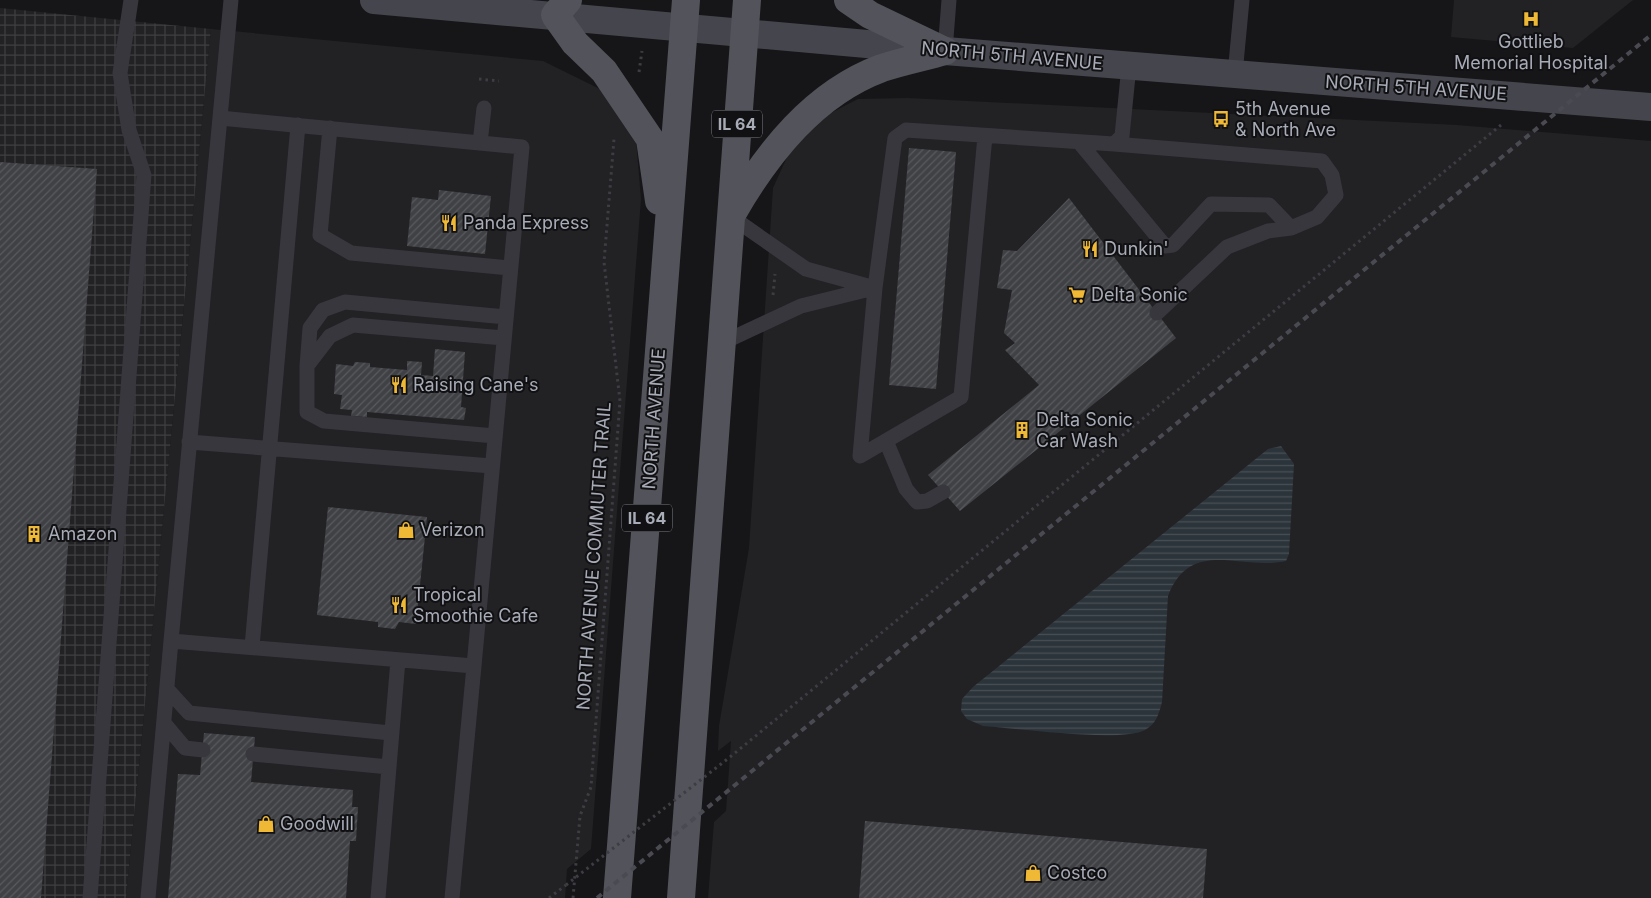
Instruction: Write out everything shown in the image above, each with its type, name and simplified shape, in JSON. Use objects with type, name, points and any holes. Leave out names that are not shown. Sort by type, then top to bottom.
[{"type":"main road","name":"IL 64","points":[[681,898],[724,342],[730,216],[747,0]]},
{"type":"main road","points":[[848,0],[870,16],[945,51]]},
{"type":"main road","points":[[562,7],[574,43],[604,70],[650,139],[666,267]]},
{"type":"main road","name":"NORTH AVENUE","points":[[617,898],[685,13]]},
{"type":"main road","points":[[730,216],[784,138],[809,113],[845,87],[882,68],[945,51]]},
{"type":"street","name":"NORTH 5TH AVENUE","points":[[374,0],[685,13],[745,32],[945,51],[1651,107]]},
{"type":"lane","points":[[90,898],[144,175],[129,130],[120,73],[131,0]]},
{"type":"lane","points":[[148,898],[231,0]]},
{"type":"lane","points":[[945,51],[949,0]]},
{"type":"lane","points":[[1235,74],[1242,0]]},
{"type":"lane","points":[[1114,144],[1122,136],[1129,66]]},
{"type":"lane","points":[[480,143],[484,108]]},
{"type":"lane","points":[[220,118],[522,147],[452,898]]},
{"type":"lane","points":[[252,647],[298,125]]},
{"type":"lane","points":[[330,128],[320,235],[351,253],[510,268]]},
{"type":"lane","points":[[985,136],[961,397],[860,456],[875,288],[895,138],[906,130],[1322,161],[1332,175],[1336,195],[1317,217],[1291,228],[1268,231],[1227,247],[1157,313]]},
{"type":"lane","points":[[1079,142],[1165,246],[1173,245],[1210,204],[1269,205],[1291,228]]},
{"type":"lane","points":[[730,216],[806,269],[875,288]]},
{"type":"lane","points":[[724,342],[801,306],[875,288]]},
{"type":"lane","points":[[495,436],[324,422],[307,412],[307,366],[310,328],[323,310],[345,302],[506,317]]},
{"type":"lane","points":[[307,366],[330,336],[353,324],[504,338]]},
{"type":"lane","points":[[886,441],[906,489],[918,502],[927,501],[943,492]]},
{"type":"lane","points":[[190,442],[492,466]]},
{"type":"lane","points":[[171,641],[474,666]]},
{"type":"lane","points":[[378,898],[398,660]]},
{"type":"lane","points":[[167,689],[189,713],[392,733]]},
{"type":"lane","points":[[164,723],[185,748],[204,750]]},
{"type":"lane","points":[[253,754],[389,766]]},
{"type":"path","points":[[479,80],[499,81]]},
{"type":"path","points":[[549,898],[730,757],[1534,97]]},
{"type":"path","name":"NORTH AVENUE COMMUTER TRAIL","points":[[573,898],[580,816],[591,787],[620,401],[604,262],[614,139],[617,132]]},
{"type":"path","points":[[773,301],[775,271]]},
{"type":"shaded area","name":"Gottlieb Memorial Hospital","points":[[1454,0],[1633,0],[1573,48],[1451,37]]},
{"type":"shaded area","points":[[0,8],[211,29],[126,898],[0,898]]},
{"type":"shaded area","points":[[211,29],[543,61],[606,92],[636,139],[641,199],[591,849],[567,869],[565,898],[126,898]]},
{"type":"shaded area","points":[[908,98],[1457,125],[1651,141],[1651,898],[708,898],[714,822],[726,811],[731,741],[718,751],[719,726],[749,548],[773,188],[788,155],[819,119],[858,99]]},
{"type":"shaded area","points":[[1281,446],[1294,464],[1289,554],[1286,561],[1269,563],[1218,560],[1203,562],[1190,567],[1178,578],[1168,596],[1162,702],[1160,711],[1149,728],[1132,734],[1092,735],[983,726],[967,719],[961,711],[962,699],[973,687],[1268,449]]},
{"type":"building","points":[[909,148],[956,152],[936,389],[889,385]]},
{"type":"building","name":"Amazon","points":[[0,162],[97,169],[41,898],[0,898]]},
{"type":"building","name":"Panda Express","points":[[439,190],[491,196],[485,254],[407,246],[412,197],[438,200]]},
{"type":"building","points":[[1069,198],[1176,338],[960,511],[928,475],[1039,385],[1005,350],[1015,343],[1004,333],[1012,290],[997,288],[1003,250],[1017,251]]},
{"type":"building","name":"Raising Cane's","points":[[435,349],[465,352],[461,407],[466,408],[464,420],[367,412],[367,417],[351,416],[352,410],[340,409],[342,395],[334,394],[336,364],[353,366],[355,362],[370,363],[370,367],[407,370],[407,361],[422,362],[421,375],[433,376]]},
{"type":"building","points":[[328,507],[427,517],[416,624],[399,622],[395,629],[378,627],[378,622],[317,615]]},
{"type":"building","name":"Goodwill","points":[[204,733],[255,737],[251,782],[353,790],[352,807],[358,807],[356,841],[350,841],[346,898],[168,898],[178,774],[200,775]]},
{"type":"building","name":"Costco","points":[[865,821],[1207,849],[1203,898],[859,898]]},
{"type":"railway","points":[[597,898],[1651,35]]},
{"type":"place","name":"Gottlieb Memorial Hospital","points":[[1531,19]]},
{"type":"place","name":"5th Avenue & North Ave","points":[[1221,119]]},
{"type":"place","name":"Panda Express","points":[[449,223]]},
{"type":"place","name":"Dunkin'","points":[[1090,249]]},
{"type":"place","name":"Delta Sonic","points":[[1077,295]]},
{"type":"place","name":"Raising Cane's","points":[[399,385]]},
{"type":"place","name":"Delta Sonic Car Wash","points":[[1022,430]]},
{"type":"place","name":"Verizon","points":[[406,530]]},
{"type":"place","name":"Amazon","points":[[34,534]]},
{"type":"place","name":"Tropical Smoothie Cafe","points":[[399,605]]},
{"type":"place","name":"Goodwill","points":[[266,824]]},
{"type":"place","name":"Costco","points":[[1033,873]]}]
